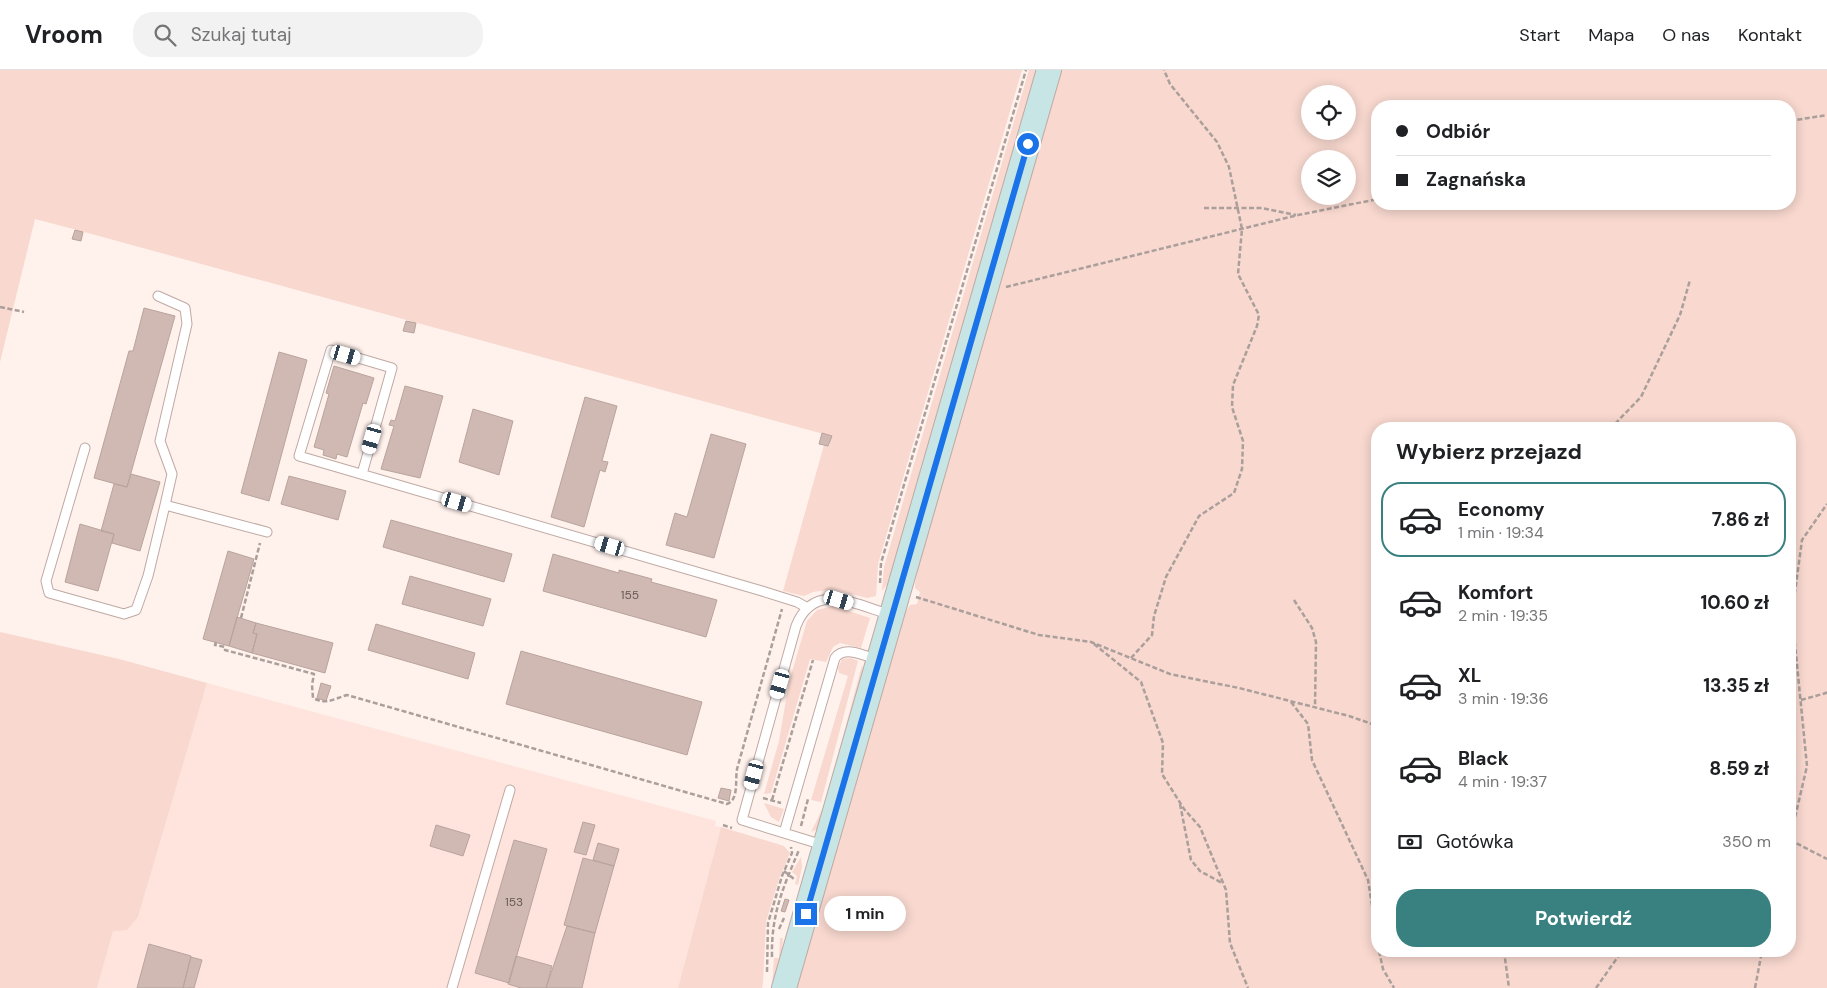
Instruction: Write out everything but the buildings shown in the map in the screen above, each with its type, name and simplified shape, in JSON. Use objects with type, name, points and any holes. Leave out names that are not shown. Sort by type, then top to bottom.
[{"type":"street","points":[[775,983],[826,846],[891,615],[889,590],[940,450],[1049,70]]},
{"type":"lane","points":[[85,448],[46,581],[49,593],[124,614],[136,610],[148,576],[172,474],[160,440],[188,324],[185,308],[158,296]]},
{"type":"lane","points":[[362,474],[392,368],[331,350],[300,456],[785,598],[806,607]]},
{"type":"lane","points":[[165,504],[264,534]]},
{"type":"lane","points":[[826,846],[742,820],[796,626],[806,607],[819,600],[833,599],[891,615]]},
{"type":"lane","points":[[784,833],[835,658],[839,653],[846,651],[878,660]]},
{"type":"lane","points":[[452,988],[510,790]]},
{"type":"path","points":[[1026,70],[881,563],[889,590],[1039,634],[1091,642],[1170,674],[1239,688],[1315,707],[1371,724]]},
{"type":"path","points":[[1131,658],[1152,634],[1154,616],[1166,577],[1199,516],[1234,493],[1242,470],[1243,441],[1232,407],[1234,384],[1257,326],[1259,315],[1238,274],[1242,229],[1229,167],[1217,142],[1170,84],[1164,70]]},
{"type":"path","points":[[1796,120],[1827,114]]},
{"type":"path","points":[[985,293],[1298,215],[1371,200]]},
{"type":"path","points":[[1204,208],[1262,208],[1298,215]]},
{"type":"path","points":[[1617,422],[1641,397],[1680,315],[1690,280]]},
{"type":"path","points":[[0,307],[24,312]]},
{"type":"path","points":[[1796,584],[1802,540],[1827,504]]},
{"type":"path","points":[[241,618],[241,610],[264,534]]},
{"type":"path","points":[[216,642],[215,644],[225,647],[224,650],[314,674],[312,685],[313,698],[326,703],[347,695],[727,804],[732,802],[735,796],[737,769],[785,598]]},
{"type":"path","points":[[1294,600],[1312,628],[1316,642],[1315,707]]},
{"type":"path","points":[[1091,642],[1141,682],[1163,743],[1162,774],[1200,828],[1226,890],[1230,943],[1248,988]]},
{"type":"path","points":[[233,652],[234,648]]},
{"type":"path","points":[[1796,652],[1806,766],[1796,812]]},
{"type":"path","points":[[772,800],[813,660]]},
{"type":"path","points":[[1801,700],[1826,693],[1827,690]]},
{"type":"path","points":[[1291,701],[1308,724],[1312,760],[1368,880],[1371,899]]},
{"type":"path","points":[[764,798],[785,804]]},
{"type":"path","points":[[800,829],[808,799]]},
{"type":"path","points":[[1180,802],[1191,860],[1200,871],[1222,883]]},
{"type":"path","points":[[723,825],[741,830]]},
{"type":"path","points":[[1796,843],[1826,860]]},
{"type":"path","points":[[775,983],[767,926],[782,876],[792,853],[792,848],[787,844]]},
{"type":"path","points":[[772,964],[773,921],[787,876],[799,852]]},
{"type":"path","points":[[1380,957],[1383,969],[1394,988]]},
{"type":"path","points":[[1505,957],[1509,988]]},
{"type":"path","points":[[1596,988],[1618,957]]},
{"type":"path","points":[[1755,988],[1761,957]]},
{"type":"shaded area","points":[[0,70],[1022,70],[878,564],[876,596],[867,598],[832,589],[813,592],[804,596],[783,591],[824,445],[829,446],[831,436],[77,230],[35,219],[0,362]]},
{"type":"shaded area","points":[[1029,70],[1042,70],[911,520],[887,584],[882,591],[884,567]]},
{"type":"shaded area","points":[[1056,70],[1827,70],[1827,988],[793,988],[906,611],[910,605],[917,604],[920,592],[915,588],[931,506]]},
{"type":"shaded area","points":[[833,606],[870,618],[861,648],[840,643],[833,647],[826,662],[810,659],[771,793],[764,794],[779,741],[789,682],[807,621],[817,610]]},
{"type":"shaded area","points":[[0,632],[119,659],[207,683],[138,917],[127,930],[113,931],[97,988],[0,988]]},
{"type":"shaded area","points":[[851,658],[858,661],[821,802],[811,800],[848,676],[839,673],[838,668],[842,659]]},
{"type":"shaded area","points":[[862,665],[863,672],[820,828],[811,832],[825,804]]},
{"type":"shaded area","points":[[207,683],[716,821],[715,826],[721,827],[678,988],[97,988],[113,930],[138,917]]},
{"type":"shaded area","points":[[764,803],[784,809],[779,822],[771,817]]},
{"type":"shaded area","points":[[721,827],[784,846],[790,853],[779,879],[766,922],[762,988],[678,988]]},
{"type":"shaded area","points":[[801,857],[802,867],[798,885],[795,884],[797,876],[792,872]]},
{"type":"shaded area","points":[[780,938],[783,938],[781,961],[774,988],[772,988],[774,958],[779,958]]},
{"type":"route","points":[[806,914],[1028,144]]}]
